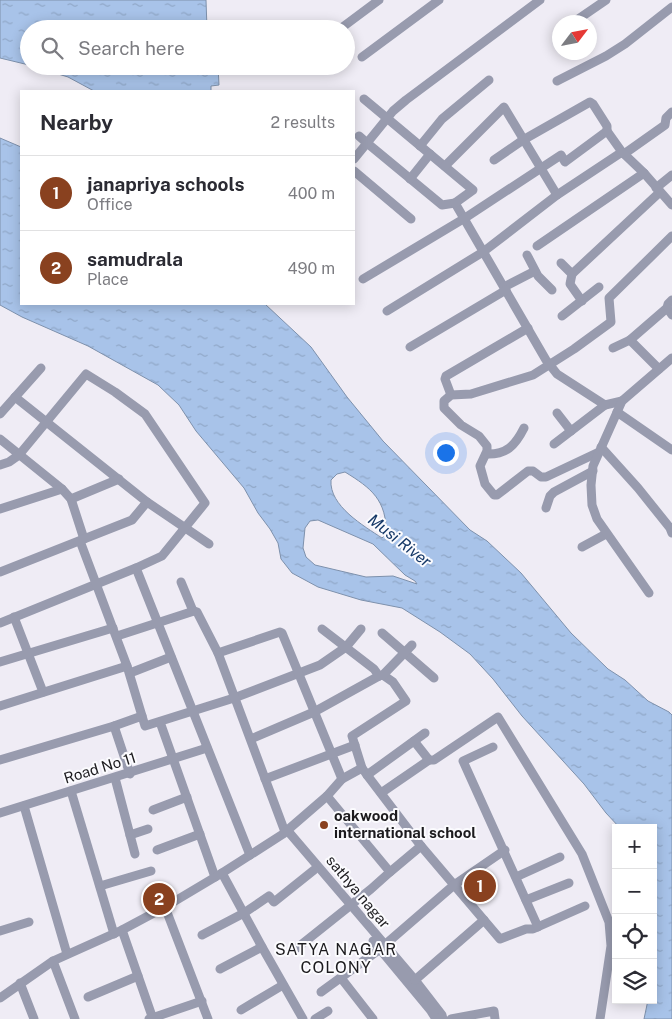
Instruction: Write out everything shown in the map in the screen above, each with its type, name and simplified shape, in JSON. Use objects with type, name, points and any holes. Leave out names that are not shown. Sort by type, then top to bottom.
[{"type":"street","points":[[352,20],[379,0]]},
{"type":"street","points":[[362,57],[439,0]]},
{"type":"street","points":[[355,158],[386,118],[406,100],[540,0]]},
{"type":"street","points":[[584,15],[606,0]]},
{"type":"street","points":[[556,81],[606,56],[625,44],[672,7]]},
{"type":"street","points":[[420,146],[442,119],[489,80]]},
{"type":"street","points":[[359,136],[442,205],[455,203],[473,190],[364,99]]},
{"type":"street","points":[[494,160],[523,140],[590,102],[623,153],[644,173],[672,205]]},
{"type":"street","points":[[445,166],[504,107],[540,169],[558,195]]},
{"type":"street","points":[[387,311],[483,252],[558,195],[665,125],[666,118],[672,112]]},
{"type":"street","points":[[363,279],[465,218],[561,155],[565,162],[607,131]]},
{"type":"street","points":[[410,179],[430,154]]},
{"type":"street","points":[[355,173],[411,219]]},
{"type":"street","points":[[537,246],[644,173]]},
{"type":"street","points":[[582,301],[570,284],[572,274],[672,175]]},
{"type":"street","points":[[455,203],[557,374],[605,405]]},
{"type":"street","points":[[600,450],[546,477],[541,477],[532,471],[528,471],[497,495],[492,494],[488,490],[480,466],[486,454],[487,446],[479,436],[462,425],[444,408],[444,401],[450,395],[471,394],[526,377],[574,349],[611,322],[609,298],[672,236]]},
{"type":"street","points":[[526,255],[535,271],[552,290]]},
{"type":"street","points":[[561,264],[572,274]]},
{"type":"street","points":[[410,347],[535,271]]},
{"type":"street","points":[[562,316],[599,288]]},
{"type":"street","points":[[613,348],[630,340],[670,308]]},
{"type":"street","points":[[450,395],[445,379],[446,376],[528,328]]},
{"type":"street","points":[[630,340],[659,369]]},
{"type":"street","points":[[648,593],[597,519],[592,505],[592,471],[622,401],[672,358]]},
{"type":"street","points":[[0,414],[40,368]]},
{"type":"street","points":[[0,465],[9,462],[18,455],[86,374],[145,414],[205,503],[162,556],[0,623]]},
{"type":"street","points":[[15,397],[147,502],[209,544]]},
{"type":"street","points":[[554,444],[605,405],[622,401]]},
{"type":"street","points":[[617,412],[672,450]]},
{"type":"street","points":[[557,413],[571,431]]},
{"type":"street","points":[[486,454],[502,453],[509,448],[524,428]]},
{"type":"street","points":[[0,438],[18,455],[62,489],[71,499],[82,540],[128,670],[145,726],[234,698],[320,665],[346,647],[361,629]]},
{"type":"street","points":[[600,450],[669,520],[672,533]]},
{"type":"street","points":[[546,508],[550,496],[554,492],[592,471]]},
{"type":"street","points":[[71,499],[119,479]]},
{"type":"street","points":[[0,509],[62,489]]},
{"type":"street","points":[[0,572],[132,520],[147,502]]},
{"type":"street","points":[[582,547],[606,534]]},
{"type":"street","points":[[136,568],[250,855]]},
{"type":"street","points":[[181,582],[193,611]]},
{"type":"street","points":[[0,662],[193,611],[197,612],[218,653],[285,832]]},
{"type":"street","points":[[14,616],[43,692]]},
{"type":"street","points":[[322,629],[381,676],[392,682],[406,701],[352,736],[354,744],[365,771],[381,793],[421,846],[500,939],[526,929],[530,922],[536,923],[585,906]]},
{"type":"street","points":[[218,653],[280,632],[285,636],[298,673],[342,779]]},
{"type":"street","points":[[382,633],[434,678]]},
{"type":"street","points":[[251,739],[314,712],[381,676],[412,645]]},
{"type":"street","points":[[0,706],[43,692],[171,657]]},
{"type":"street","points":[[0,760],[142,716]]},
{"type":"street","points":[[381,793],[429,760],[434,760],[498,717],[582,854],[609,922],[611,946],[600,1019]]},
{"type":"street","points":[[160,722],[200,834],[219,875],[244,913],[303,1019]]},
{"type":"street","points":[[114,726],[130,774]]},
{"type":"street","points":[[0,998],[54,961],[118,932],[166,907],[219,875],[285,832],[327,796],[342,779],[365,771],[425,733]]},
{"type":"street","points":[[414,741],[429,760]]},
{"type":"street","points":[[265,779],[354,744]]},
{"type":"street","points":[[493,747],[463,761],[505,850],[536,923]]},
{"type":"street","name":"Road No 11","points":[[0,813],[130,774],[207,748]]},
{"type":"street","points":[[115,778],[135,854]]},
{"type":"street","points":[[71,791],[100,886],[138,976],[151,1019],[202,1001]]},
{"type":"street","points":[[327,796],[390,872]]},
{"type":"street","points":[[153,810],[187,797]]},
{"type":"street","points":[[24,806],[67,954]]},
{"type":"street","points":[[130,835],[148,829]]},
{"type":"street","name":"sathya nagar","points":[[285,832],[314,870],[349,907]]},
{"type":"street","name":"sathya nagar","points":[[285,832],[382,947],[436,1019]]},
{"type":"street","points":[[157,850],[200,834]]},
{"type":"street","points":[[297,948],[421,846]]},
{"type":"street","points":[[321,992],[382,947],[454,885],[505,850]]},
{"type":"street","points":[[516,877],[560,857]]},
{"type":"street","points":[[202,935],[244,913],[269,896],[274,902],[314,870]]},
{"type":"street","points":[[100,886],[151,871]]},
{"type":"street","points":[[526,900],[569,882]]},
{"type":"street","points":[[166,907],[208,1019]]},
{"type":"street","points":[[415,980],[484,920]]},
{"type":"street","points":[[0,931],[29,922]]},
{"type":"street","points":[[220,969],[262,947]]},
{"type":"street","name":"sathya nagar","points":[[382,947],[415,980],[442,1015],[443,1019]]},
{"type":"street","points":[[54,961],[75,1019]]},
{"type":"street","points":[[88,997],[138,976]]},
{"type":"street","points":[[341,978],[373,1019]]},
{"type":"street","points":[[20,983],[34,1019]]},
{"type":"street","points":[[241,1010],[284,985]]},
{"type":"street","points":[[315,1019],[328,1011]]},
{"type":"street","points":[[451,1019],[494,1011],[495,1019]]},
{"type":"water","points":[[0,0],[206,0],[207,20],[20,20],[20,63],[0,58]]},
{"type":"water","points":[[61,75],[218,75],[219,85],[211,86],[211,90],[92,90]]},
{"type":"water","name":"Musi River","points":[[0,138],[20,147],[20,305],[266,305],[311,347],[347,397],[383,441],[470,530],[487,541],[521,573],[571,633],[608,669],[625,680],[648,701],[672,715],[672,1019],[644,1019],[647,1004],[657,1004],[657,824],[616,824],[584,784],[522,716],[493,679],[470,654],[440,632],[402,608],[361,600],[318,587],[292,573],[281,559],[278,543],[244,488],[196,431],[179,405],[158,385],[88,346],[22,317],[0,305]],"holes":[[[345,472],[376,496],[384,512],[386,534],[382,538],[366,528],[342,507],[332,489],[331,480],[337,474]],[[318,520],[373,544],[417,584],[393,576],[366,577],[315,565],[306,557],[303,548],[305,528],[310,521]]]},
{"type":"place","name":"oakwood international school","points":[[324,825]]},
{"type":"place","name":"janapriya schools","points":[[480,886]]},
{"type":"place","name":"samudrala","points":[[159,899]]},
{"type":"district","name":"SATYA NAGAR COLONY","points":[[336,958]]}]
